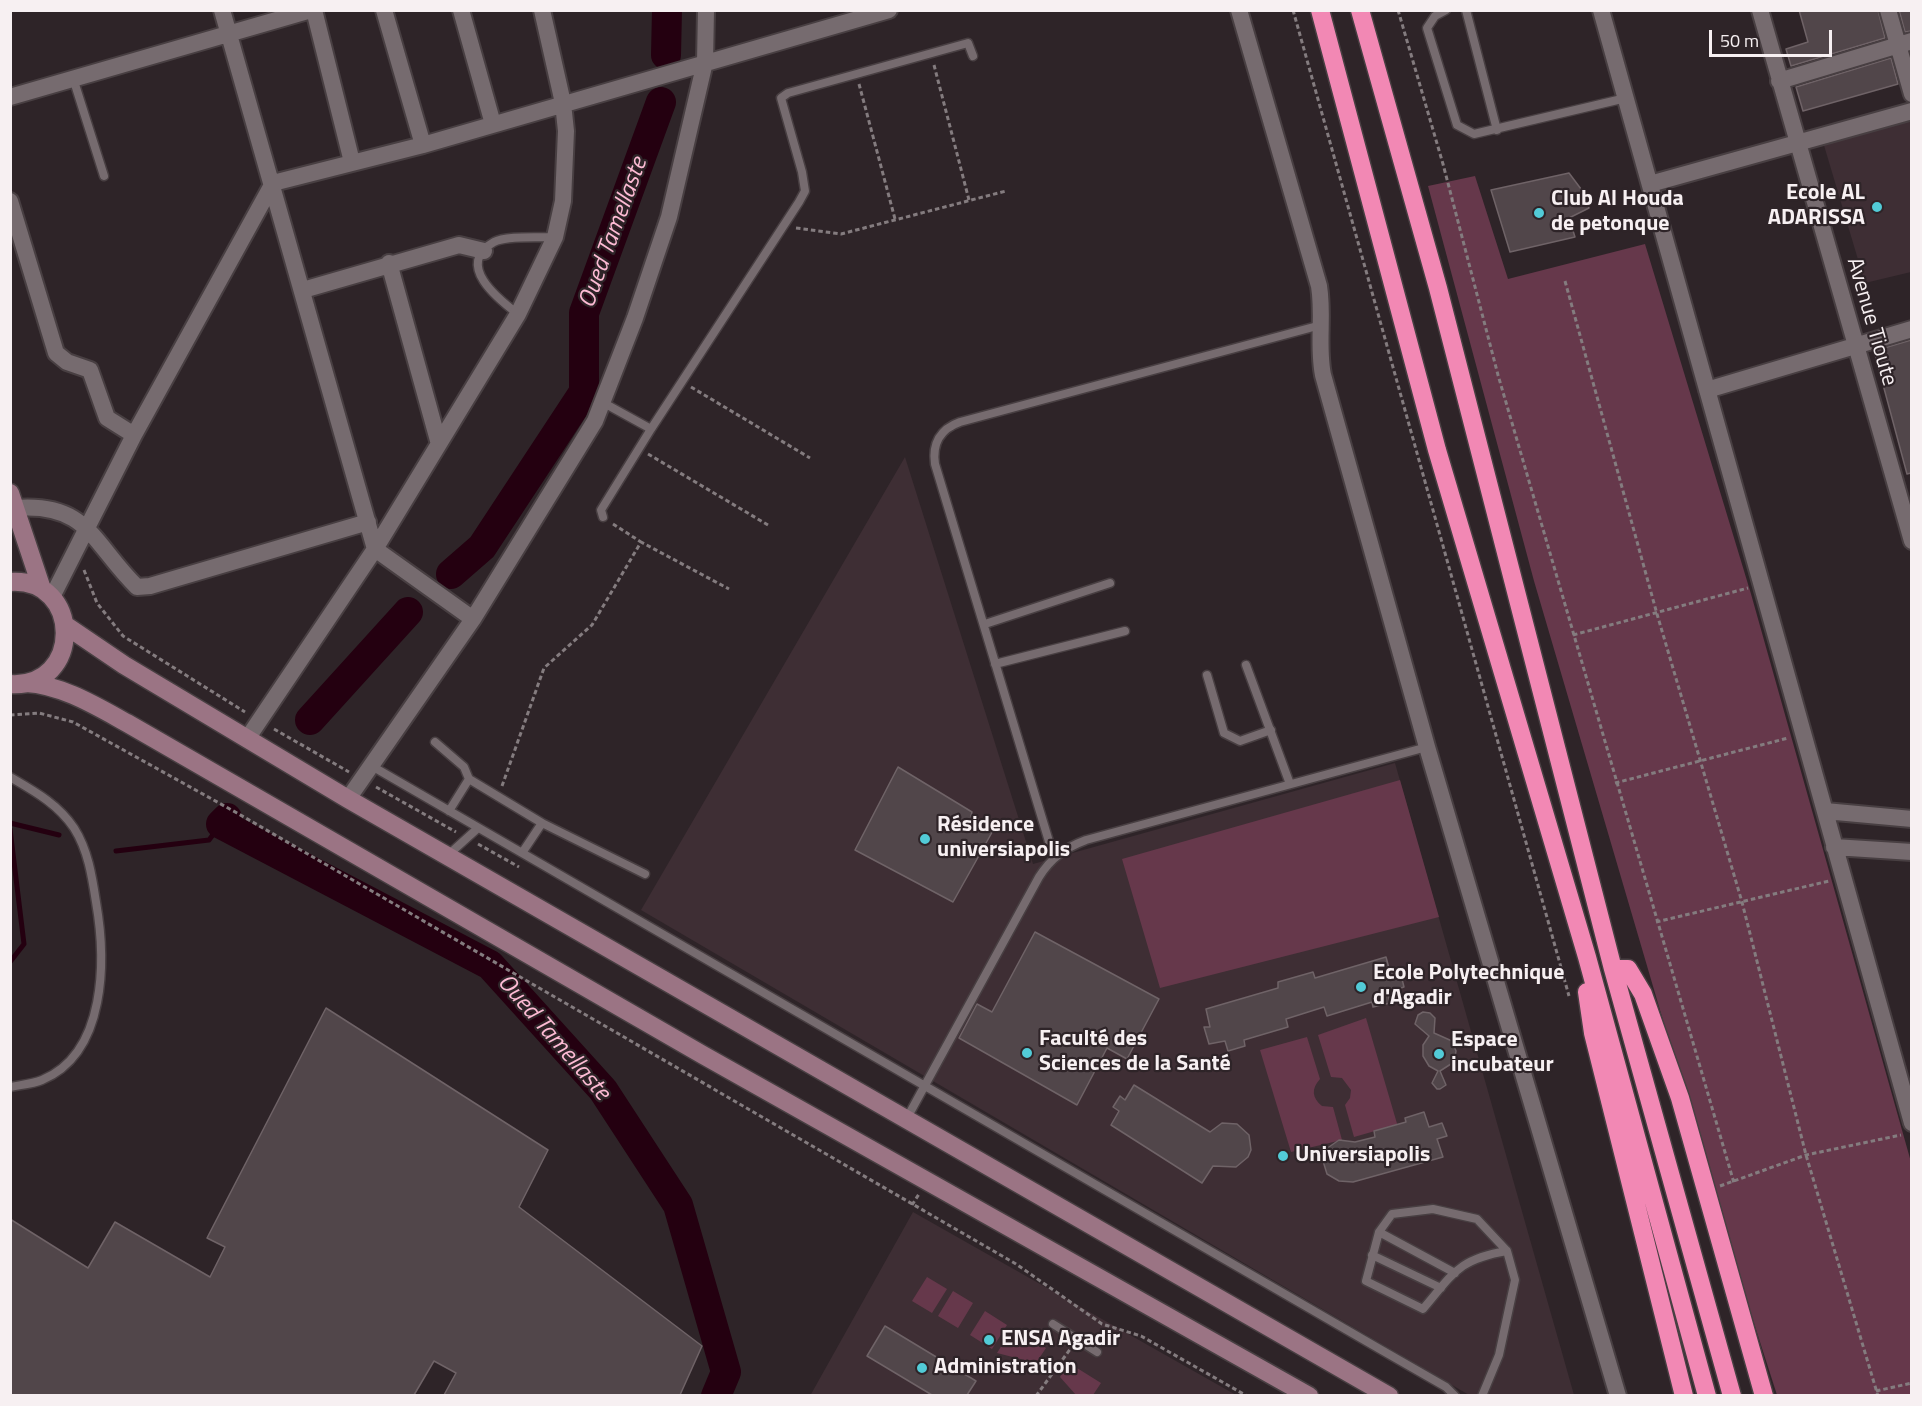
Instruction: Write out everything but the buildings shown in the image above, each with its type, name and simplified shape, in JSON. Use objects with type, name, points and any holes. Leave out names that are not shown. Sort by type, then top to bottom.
[{"type":"highway","points":[[1320,10],[1437,450],[1587,957],[1707,1395]]},
{"type":"highway","points":[[1360,10],[1438,288],[1613,969],[1732,1395]]},
{"type":"highway","points":[[1587,957],[1588,1003],[1593,1033],[1684,1395]]},
{"type":"highway","points":[[1613,969],[1628,969],[1648,1007],[1692,1140],[1764,1395]]},
{"type":"main road","points":[[13,500],[47,593],[62,613],[65,625],[64,644],[57,662],[49,672],[18,684]]},
{"type":"main road","points":[[10,582],[29,583],[47,593]]},
{"type":"main road","points":[[65,625],[124,665],[348,799],[1389,1395]]},
{"type":"main road","points":[[18,684],[44,684],[127,723],[1286,1390],[1309,1395]]},
{"type":"street","points":[[222,10],[273,183],[375,549],[473,619]]},
{"type":"street","points":[[10,97],[312,10],[352,162]]},
{"type":"street","points":[[384,10],[423,145]]},
{"type":"street","points":[[460,10],[493,124]]},
{"type":"street","points":[[247,739],[375,549],[518,314],[555,237],[563,201],[566,131],[563,104],[542,10]]},
{"type":"street","points":[[348,799],[473,619],[595,421],[635,318],[669,217],[705,62],[706,10]]},
{"type":"street","points":[[47,593],[88,528],[134,435],[273,183],[423,145],[889,10]]},
{"type":"street","points":[[1239,10],[1319,286],[1321,325],[1319,350],[1323,375],[1427,747],[1618,1395]]},
{"type":"street","points":[[1601,10],[1911,1123]]},
{"type":"street","name":"Avenue Tioute","points":[[1760,10],[1911,541]]},
{"type":"street","points":[[1888,10],[1905,43],[1911,94]]},
{"type":"street","points":[[1779,81],[1905,43]]},
{"type":"street","points":[[1650,184],[1911,111]]},
{"type":"street","points":[[10,201],[56,353],[67,362],[90,370],[107,418],[134,435]]},
{"type":"street","points":[[303,290],[459,244],[484,251]]},
{"type":"street","points":[[390,263],[439,444]]},
{"type":"street","points":[[1707,390],[1911,329]]},
{"type":"street","points":[[13,500],[51,508],[88,528],[137,587],[150,586],[368,522]]},
{"type":"street","points":[[1825,811],[1911,819]]},
{"type":"street","points":[[1834,847],[1911,852]]},
{"type":"lane","points":[[1446,10],[1435,16],[1427,28],[1457,125],[1474,134],[1626,98]]},
{"type":"lane","points":[[1466,10],[1497,129]]},
{"type":"lane","points":[[603,517],[601,510],[639,448],[805,190],[781,98],[788,93],[968,43],[973,56]]},
{"type":"lane","points":[[73,78],[104,176]]},
{"type":"lane","points":[[518,314],[492,294],[483,281],[479,265],[484,251],[495,241],[555,237]]},
{"type":"lane","points":[[1054,858],[935,464],[935,446],[944,431],[951,425],[1321,325]]},
{"type":"lane","points":[[602,402],[651,429]]},
{"type":"lane","points":[[985,624],[1110,583]]},
{"type":"lane","points":[[995,664],[1125,631]]},
{"type":"lane","points":[[1246,664],[1290,784]]},
{"type":"lane","points":[[1207,675],[1224,733],[1240,741],[1271,730]]},
{"type":"lane","points":[[435,742],[464,766],[470,778],[499,797],[542,823],[645,874]]},
{"type":"lane","points":[[907,1118],[1039,877],[1054,858],[1086,840],[1427,747]]},
{"type":"lane","points":[[370,765],[1426,1376],[1455,1395]]},
{"type":"lane","points":[[10,777],[56,807],[81,840],[89,863],[100,923],[100,999],[96,1013],[75,1052],[42,1080],[10,1087]]},
{"type":"lane","points":[[449,811],[470,778]]},
{"type":"lane","points":[[522,853],[542,823]]},
{"type":"lane","points":[[447,856],[478,828]]},
{"type":"lane","points":[[1482,1395],[1499,1356],[1515,1280],[1507,1251],[1477,1219],[1433,1209],[1392,1214],[1379,1232],[1366,1281],[1424,1310],[1464,1263],[1486,1254],[1507,1251]]},
{"type":"lane","points":[[1379,1232],[1455,1273]]},
{"type":"lane","points":[[1372,1255],[1441,1288]]},
{"type":"lane","points":[[1053,1324],[1097,1352]]},
{"type":"path","points":[[1293,10],[1572,1006]]},
{"type":"path","points":[[1398,10],[1443,164],[1498,375],[1734,1183],[1806,1155],[1911,1132]]},
{"type":"path","points":[[931,53],[969,200]]},
{"type":"path","points":[[856,74],[895,219]]},
{"type":"path","points":[[782,226],[841,234],[1006,191]]},
{"type":"path","points":[[1565,281],[1657,614],[1742,902],[1806,1155],[1877,1393],[1911,1383]]},
{"type":"path","points":[[682,382],[810,458]]},
{"type":"path","points":[[639,448],[768,525]]},
{"type":"path","points":[[603,517],[641,542],[729,589]]},
{"type":"path","points":[[499,797],[544,668],[592,625],[641,542]]},
{"type":"path","points":[[1573,635],[1761,585]]},
{"type":"path","points":[[10,715],[39,713],[73,722],[237,813],[1016,1264],[1102,1324],[1141,1335],[1247,1395]]},
{"type":"path","points":[[1616,783],[1803,734]]},
{"type":"path","points":[[1656,922],[1843,878]]},
{"type":"path","points":[[1036,1395],[1078,1339]]},
{"type":"shaded area","name":"Ecole AL ADARISSA","points":[[1911,120],[1911,272],[1865,283],[1823,142]]},
{"type":"shaded area","points":[[1475,176],[1508,279],[1645,244],[1751,594],[1911,1162],[1911,1395],[1777,1395],[1729,1245],[1534,581],[1428,186]]},
{"type":"shaded area","name":"Universiapolis","points":[[905,457],[1033,864],[1395,763],[1574,1395],[1469,1395],[641,910]]},
{"type":"shaded area","points":[[1400,780],[1439,917],[1160,988],[1122,859]]},
{"type":"shaded area","points":[[1366,1018],[1398,1127],[1396,1125],[1354,1137],[1345,1105],[1350,1098],[1351,1090],[1342,1078],[1331,1077],[1318,1035]]},
{"type":"shaded area","points":[[1307,1037],[1320,1079],[1314,1090],[1316,1100],[1322,1106],[1333,1107],[1342,1140],[1291,1152],[1260,1050]]},
{"type":"shaded area","name":"ENSA Agadir","points":[[913,1212],[1236,1395],[810,1396]]},
{"type":"shaded area","points":[[927,1277],[947,1289],[932,1313],[912,1301]]},
{"type":"shaded area","points":[[953,1291],[973,1303],[958,1328],[938,1316]]},
{"type":"shaded area","points":[[985,1311],[1007,1325],[992,1349],[970,1335]]},
{"type":"shaded area","points":[[1012,1329],[1046,1348],[1036,1363],[997,1353]]},
{"type":"shaded area","points":[[1069,1363],[1101,1383],[1093,1395],[1076,1395],[1060,1377]]},
{"type":"waterway","name":"Oued Tamellaste","points":[[666,55],[667,10]]},
{"type":"waterway","name":"Oued Tamellaste","points":[[451,574],[482,547],[584,392],[584,313],[661,102]]},
{"type":"waterway","name":"Oued Tamellaste","points":[[310,720],[408,612]]},
{"type":"waterway","name":"Oued Tamellaste","points":[[227,818],[221,824],[490,965],[603,1090],[678,1205],[726,1372],[716,1396]]},
{"type":"waterway","points":[[10,823],[59,835]]},
{"type":"waterway","points":[[116,851],[209,840],[221,824]]},
{"type":"waterway","points":[[10,829],[24,944],[10,962]]},
{"type":"place","name":"Ecole AL ADARISSA","points":[[1877,207]]},
{"type":"place","name":"Club Al Houda de petonque","points":[[1539,213]]},
{"type":"place","name":"Résidence universiapolis","points":[[925,839]]},
{"type":"place","name":"Ecole Polytechnique d'Agadir","points":[[1361,987]]},
{"type":"place","name":"Faculté des Sciences de la Santé","points":[[1027,1053]]},
{"type":"place","name":"Espace incubateur","points":[[1439,1054]]},
{"type":"place","name":"Universiapolis","points":[[1283,1156]]},
{"type":"place","name":"ENSA Agadir","points":[[989,1340]]},
{"type":"place","name":"Administration","points":[[922,1368]]}]
